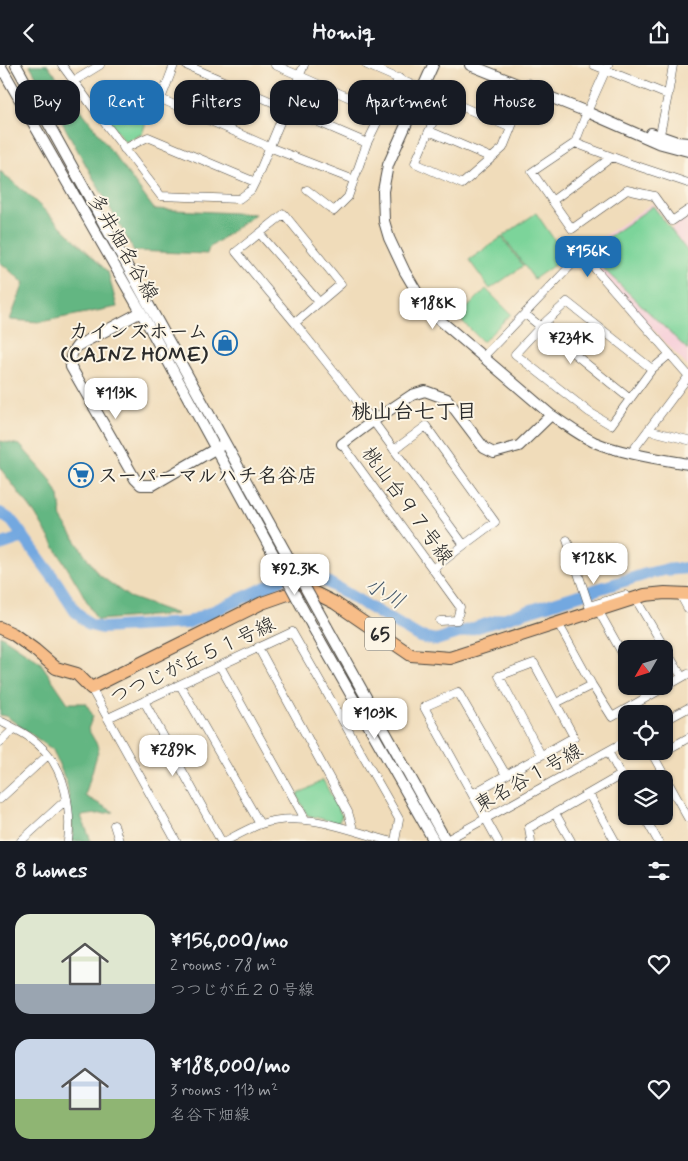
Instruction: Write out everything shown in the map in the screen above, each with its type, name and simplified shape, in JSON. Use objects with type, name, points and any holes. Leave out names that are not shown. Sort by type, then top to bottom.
[{"type":"main road","name":"65","points":[[91,688],[262,603],[305,588],[335,603],[411,655],[450,658],[558,623],[593,608],[665,593],[684,594]]},
{"type":"main road","points":[[0,628],[13,634],[56,668],[77,674],[91,688]]},
{"type":"street","name":"多井畑名谷線","points":[[0,65],[141,312],[286,553],[446,841]]},
{"type":"street","name":"多井畑名谷線","points":[[16,65],[221,446],[276,559],[312,626],[434,841]]},
{"type":"street","points":[[62,65],[73,80]]},
{"type":"street","points":[[76,80],[100,65]]},
{"type":"street","points":[[164,91],[174,65]]},
{"type":"street","points":[[186,65],[270,100]]},
{"type":"street","points":[[275,65],[348,96]]},
{"type":"street","points":[[297,80],[304,65]]},
{"type":"street","points":[[366,65],[403,80]]},
{"type":"street","points":[[427,80],[433,65]]},
{"type":"street","points":[[470,65],[514,80]]},
{"type":"street","points":[[486,65],[518,80]]},
{"type":"street","points":[[594,65],[607,67],[668,95]]},
{"type":"street","points":[[658,140],[674,65]]},
{"type":"street","points":[[607,67],[575,143],[532,173],[572,229],[627,190],[654,196],[672,221],[688,209]]},
{"type":"street","points":[[80,89],[90,103]]},
{"type":"street","points":[[554,95],[688,151]]},
{"type":"street","points":[[164,100],[269,147],[354,180]]},
{"type":"street","points":[[466,109],[511,128]]},
{"type":"street","points":[[106,125],[161,196],[239,199],[251,190],[278,125]]},
{"type":"street","points":[[326,125],[367,143]]},
{"type":"street","points":[[307,190],[334,211],[348,197],[375,125]]},
{"type":"street","points":[[406,125],[388,165],[382,191],[384,221],[389,239],[404,272],[418,294],[441,321],[551,415],[594,442],[631,453],[688,464]]},
{"type":"street","points":[[432,125],[415,163],[462,184],[503,148],[512,125]]},
{"type":"street","points":[[429,131],[492,158]]},
{"type":"street","points":[[124,149],[148,137],[255,182]]},
{"type":"street","points":[[658,140],[688,143]]},
{"type":"street","points":[[575,143],[669,178],[688,183]]},
{"type":"street","points":[[552,201],[612,157]]},
{"type":"street","points":[[295,323],[341,284],[284,214],[236,253],[295,323],[372,421],[464,545]]},
{"type":"street","points":[[260,233],[318,303]]},
{"type":"street","points":[[484,356],[583,255],[688,376],[631,453]]},
{"type":"street","points":[[652,369],[566,302],[515,354],[589,412],[611,425],[652,369],[670,354]]},
{"type":"street","points":[[141,312],[77,346],[71,352],[70,359],[71,367],[135,479],[141,485],[153,485],[221,446]]},
{"type":"street","points":[[525,314],[630,399]]},
{"type":"street","name":"桃山台９７号線","points":[[440,621],[457,620],[460,607],[342,444],[372,421],[412,395],[425,391],[446,399],[484,448],[494,453],[519,446],[551,415]]},
{"type":"street","points":[[394,450],[426,426],[495,522],[433,569]]},
{"type":"street","points":[[648,429],[687,438]]},
{"type":"street","points":[[566,540],[593,608],[618,647]]},
{"type":"street","points":[[684,594],[688,609]]},
{"type":"street","points":[[558,623],[612,717],[685,676],[640,597]]},
{"type":"street","name":"つつじが丘５１号線","points":[[108,718],[292,632],[399,819],[395,841]]},
{"type":"street","points":[[258,647],[348,812],[352,829]]},
{"type":"street","points":[[472,794],[574,737],[534,663],[499,676],[541,755]]},
{"type":"street","points":[[220,666],[305,819]]},
{"type":"street","points":[[180,685],[260,824]]},
{"type":"street","points":[[556,703],[592,685]]},
{"type":"street","points":[[91,688],[176,841]]},
{"type":"street","points":[[498,841],[424,707],[458,692],[506,775]]},
{"type":"street","points":[[144,701],[221,841]]},
{"type":"street","points":[[673,716],[688,708]]},
{"type":"street","points":[[0,721],[41,746],[48,755],[59,775],[66,799],[68,841]]},
{"type":"street","points":[[0,742],[14,729]]},
{"type":"street","points":[[688,739],[654,757],[688,819]]},
{"type":"street","name":"東名谷１号線","points":[[446,841],[618,745]]},
{"type":"street","points":[[608,751],[618,770]]},
{"type":"street","points":[[0,799],[48,755]]},
{"type":"street","points":[[531,841],[529,828],[618,777]]},
{"type":"street","points":[[589,794],[615,841]]},
{"type":"street","points":[[21,841],[66,799]]},
{"type":"street","points":[[555,813],[571,841]]},
{"type":"street","points":[[226,841],[260,824],[305,819],[352,829],[389,841]]},
{"type":"street","points":[[114,825],[119,841]]},
{"type":"street","points":[[649,825],[658,841]]},
{"type":"shaded area","points":[[653,203],[671,229],[688,215],[688,367],[585,255],[585,249]]},
{"type":"green space","points":[[30,65],[48,65],[59,80],[38,80]]},
{"type":"green space","points":[[80,108],[90,122],[90,125],[92,125],[154,209],[255,214],[209,248],[207,254],[134,251],[64,125],[80,125]]},
{"type":"green space","points":[[112,125],[145,125],[142,134],[125,142]]},
{"type":"green space","points":[[0,171],[34,200],[108,272],[117,307],[40,322],[10,320],[24,283],[0,262]]},
{"type":"green space","points":[[653,206],[688,252],[688,350],[591,257],[591,249]]},
{"type":"green space","points":[[536,213],[566,257],[534,279],[503,236]]},
{"type":"green space","points":[[502,237],[523,266],[490,289],[469,260]]},
{"type":"green space","points":[[486,289],[511,314],[483,342],[458,317]]},
{"type":"green space","points":[[0,441],[20,445],[50,479],[59,496],[62,520],[98,574],[129,597],[177,614],[97,620],[35,514],[0,468]]},
{"type":"green space","points":[[0,635],[40,662],[68,703],[86,703],[93,716],[88,729],[99,748],[85,796],[114,812],[81,816],[91,841],[71,841],[73,833],[67,784],[53,750],[6,716],[0,715]]},
{"type":"green space","points":[[323,780],[342,816],[338,823],[307,815],[297,795]]},
{"type":"waterway","name":"小川","points":[[0,513],[12,521],[75,611],[90,625],[102,628],[187,623],[292,574],[308,573],[317,576],[420,637],[436,640],[646,574],[688,568]]},
{"type":"waterway","points":[[0,545],[23,537]]},
{"type":"place","name":"カインズホーム (CAINZ HOME)","points":[[225,343]]},
{"type":"place","name":"スーパーマルハチ名谷店","points":[[81,475]]},
{"type":"district","name":"桃山台七丁目","points":[[414,411]]}]
